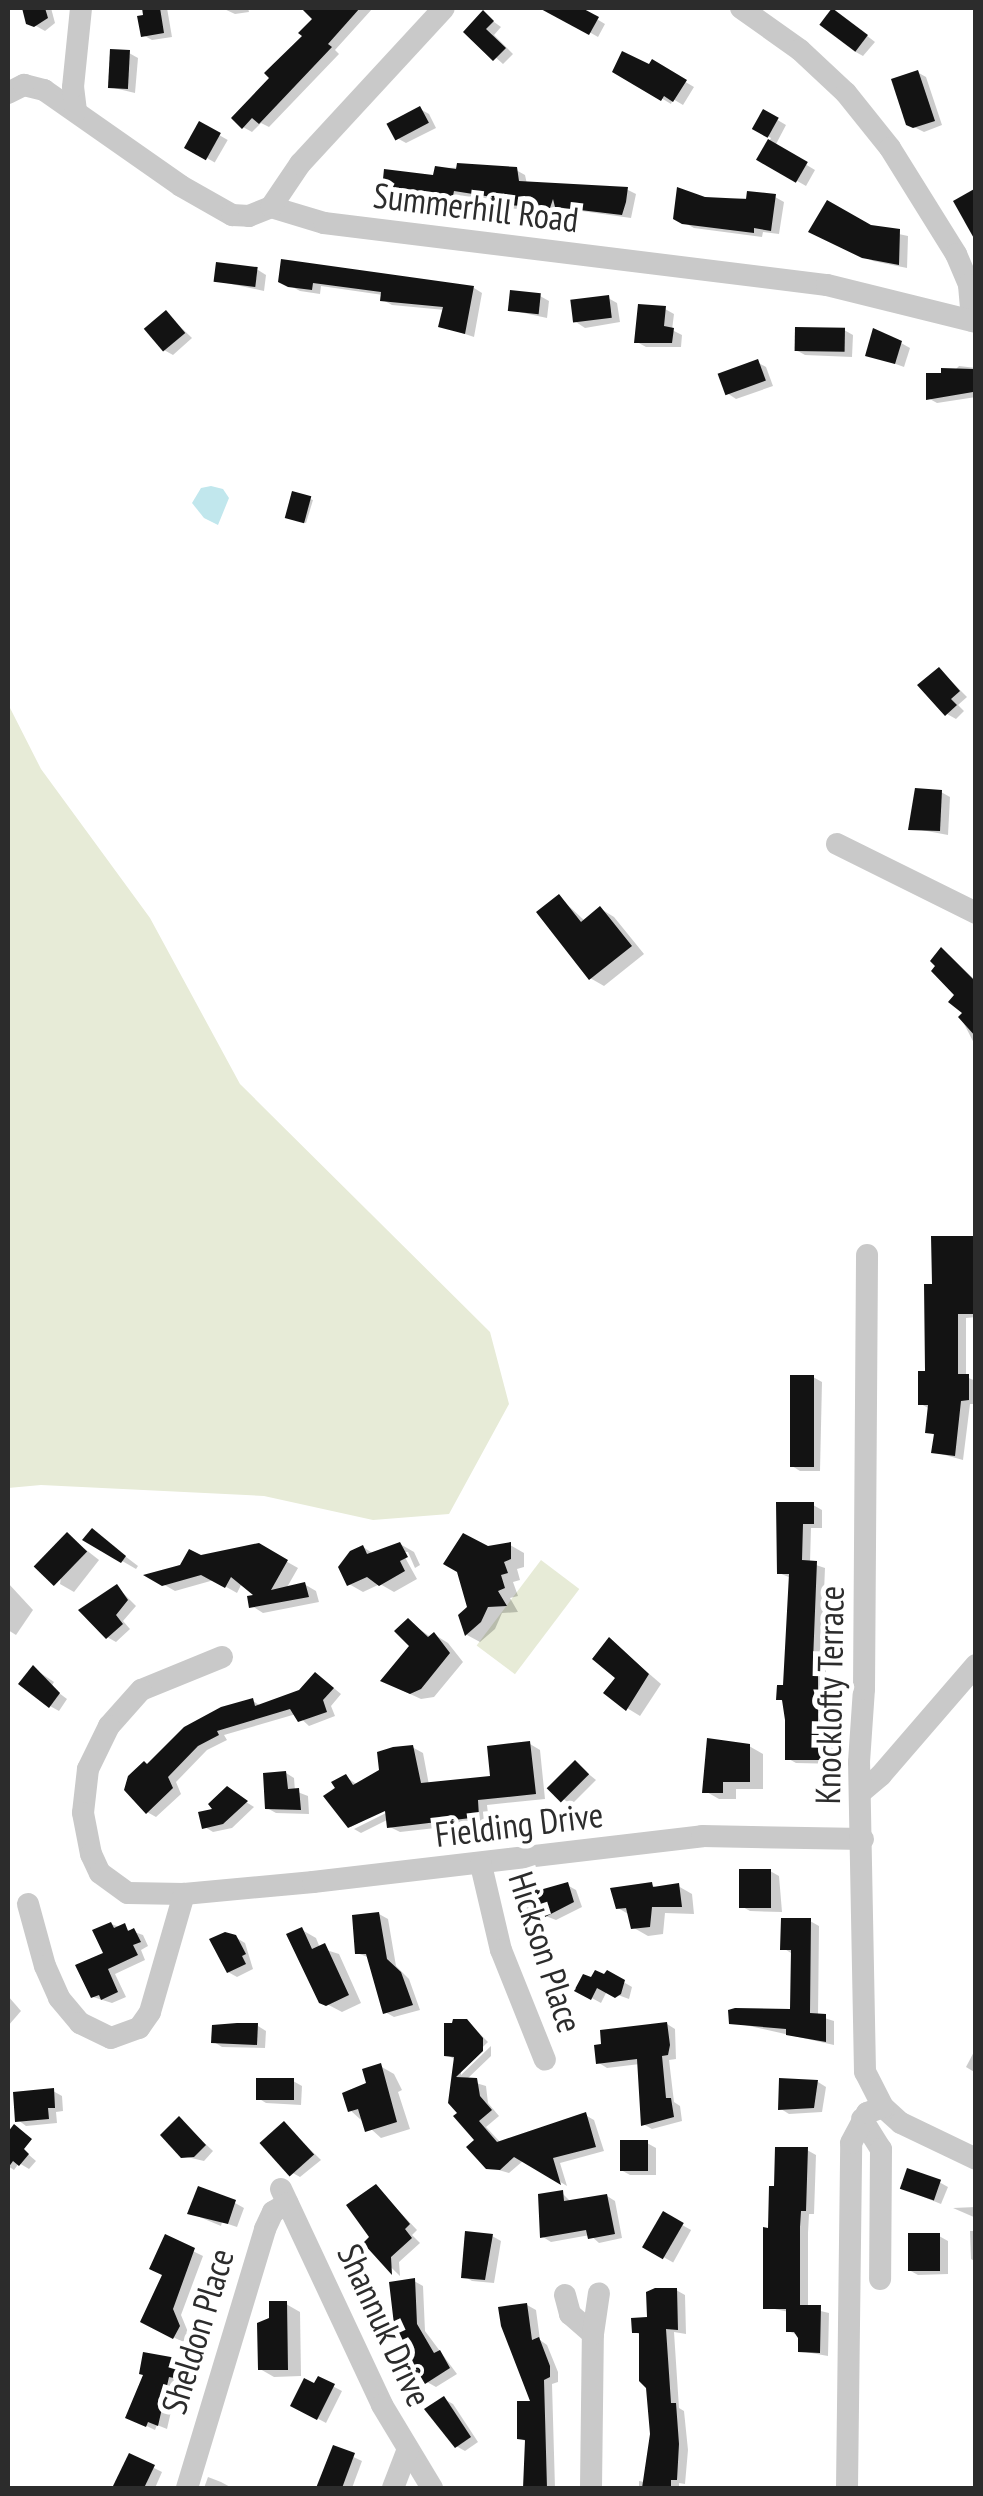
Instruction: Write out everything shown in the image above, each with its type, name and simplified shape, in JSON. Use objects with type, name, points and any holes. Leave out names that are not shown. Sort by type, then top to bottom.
[{"type":"street","points":[[76,111],[72,87],[81,8]]},
{"type":"street","points":[[271,207],[300,164],[444,8]]},
{"type":"street","points":[[741,8],[800,50],[846,93],[890,148],[956,254],[969,285],[974,322]]},
{"type":"street","name":"Summerhill Road","points":[[8,93],[24,86],[44,90],[208,204],[232,215],[249,216],[271,207],[324,224],[827,284],[974,322]]},
{"type":"street","points":[[837,844],[976,913]]},
{"type":"street","name":"Knocklofty Terrace","points":[[867,1255],[860,1792],[865,2072],[881,2149],[880,2279]]},
{"type":"street","name":"Fielding Drive","points":[[222,1657],[142,1690],[123,1708],[97,1747],[84,1790],[85,1835],[100,1872],[128,1893],[184,1894],[481,1866],[702,1836],[863,1840]]},
{"type":"street","points":[[860,1792],[881,1775],[976,1664]]},
{"type":"street","name":"Hickson Place","points":[[481,1866],[500,1950],[545,2060]]},
{"type":"street","points":[[28,1904],[45,1966],[59,1998],[80,2023],[110,2038],[139,2028],[150,2012],[184,1894]]},
{"type":"street","points":[[847,2488],[851,2143],[873,2113],[976,2159]]},
{"type":"street","name":"Shannuk Drive","points":[[285,2196],[406,2451],[432,2488]]},
{"type":"street","name":"Sheldon Place","points":[[186,2488],[264,2229],[285,2196]]},
{"type":"street","points":[[591,2488],[593,2334],[599,2293]]},
{"type":"street","points":[[565,2295],[570,2314],[593,2334]]},
{"type":"street","points":[[392,2488],[406,2451]]},
{"type":"green space","points":[[8,704],[41,769],[150,918],[240,1084],[490,1332],[509,1404],[449,1514],[373,1520],[264,1496],[41,1485],[8,1488]]},
{"type":"green space","points":[[541,1560],[579,1589],[515,1674],[477,1645]]},
{"type":"water","points":[[201,488],[223,489],[229,498],[218,525],[204,518],[192,503]]},
{"type":"building","points":[[22,8],[45,8],[48,18],[34,27],[26,24]]},
{"type":"building","points":[[142,8],[160,8],[164,33],[141,37],[137,16],[143,15]]},
{"type":"building","points":[[301,8],[360,8],[328,44],[332,47],[259,124],[252,118],[242,129],[231,118],[269,78],[264,73],[302,36],[298,33],[312,19]]},
{"type":"building","points":[[539,8],[582,8],[599,17],[589,35]]},
{"type":"building","points":[[832,8],[868,35],[855,52],[819,25]]},
{"type":"building","points":[[483,10],[494,21],[486,29],[506,48],[493,61],[463,32]]},
{"type":"building","points":[[110,49],[130,50],[128,89],[108,88]]},
{"type":"building","points":[[622,51],[649,64],[652,59],[687,80],[673,102],[664,96],[661,101],[612,72]]},
{"type":"building","points":[[918,70],[935,121],[913,128],[906,125],[891,79]]},
{"type":"building","points":[[420,106],[429,123],[395,141],[386,124]]},
{"type":"building","points":[[763,109],[779,118],[768,138],[752,129]]},
{"type":"building","points":[[199,121],[221,133],[206,160],[184,148]]},
{"type":"building","points":[[768,139],[808,162],[796,183],[756,160]]},
{"type":"building","points":[[457,163],[517,167],[519,181],[628,187],[626,202],[622,215],[555,207],[553,199],[550,208],[492,204],[492,197],[454,191],[453,196],[382,189],[384,169],[433,175],[435,166],[456,169]]},
{"type":"building","points":[[677,187],[705,197],[746,199],[747,191],[776,194],[771,231],[754,228],[754,233],[682,224],[673,219]]},
{"type":"building","points":[[976,188],[976,242],[953,201]]},
{"type":"building","points":[[827,200],[871,225],[900,229],[899,265],[862,258],[808,232]]},
{"type":"building","points":[[281,259],[474,286],[465,334],[438,327],[443,307],[380,301],[381,292],[313,283],[312,290],[288,287],[278,282]]},
{"type":"building","points":[[216,262],[258,267],[255,287],[214,282]]},
{"type":"building","points":[[510,290],[541,293],[539,314],[508,311]]},
{"type":"building","points":[[609,295],[612,318],[573,323],[570,300]]},
{"type":"building","points":[[638,304],[666,306],[664,326],[674,328],[672,343],[634,343]]},
{"type":"building","points":[[166,310],[185,333],[163,352],[144,329]]},
{"type":"building","points":[[795,327],[845,328],[845,352],[795,351]]},
{"type":"building","points":[[873,328],[902,341],[895,364],[865,356]]},
{"type":"building","points":[[758,359],[766,381],[725,395],[718,374]]},
{"type":"building","points":[[941,368],[973,369],[973,392],[926,400],[926,373],[941,373]]},
{"type":"building","points":[[292,491],[311,496],[304,523],[285,518]]},
{"type":"building","points":[[939,667],[960,691],[951,699],[957,705],[945,716],[917,685]]},
{"type":"building","points":[[915,788],[942,790],[940,831],[908,830]]},
{"type":"building","points":[[559,894],[581,922],[600,906],[632,946],[589,980],[536,912]]},
{"type":"building","points":[[941,947],[976,982],[976,1037],[958,1017],[962,1013],[948,1002],[954,995],[931,971],[935,966],[930,961]]},
{"type":"building","points":[[931,1236],[976,1236],[975,1314],[958,1314],[958,1374],[969,1374],[969,1400],[961,1401],[955,1456],[931,1453],[934,1434],[925,1433],[928,1405],[918,1405],[918,1371],[925,1371],[924,1284],[932,1284]]},
{"type":"building","points":[[790,1375],[814,1375],[814,1467],[790,1467]]},
{"type":"building","points":[[776,1502],[814,1502],[814,1524],[803,1524],[802,1560],[817,1561],[813,1661],[818,1661],[818,1728],[826,1728],[832,1760],[785,1760],[782,1700],[776,1700],[777,1685],[783,1685],[789,1574],[777,1574]]},
{"type":"building","points":[[92,1528],[126,1556],[121,1563],[82,1540]]},
{"type":"building","points":[[67,1532],[87,1551],[54,1586],[34,1567]]},
{"type":"building","points":[[463,1533],[488,1546],[511,1542],[511,1559],[504,1562],[508,1573],[501,1575],[505,1588],[498,1591],[507,1606],[488,1607],[481,1622],[465,1636],[458,1615],[467,1607],[457,1572],[443,1564]]},
{"type":"building","points":[[400,1542],[408,1557],[400,1561],[405,1571],[379,1586],[367,1577],[347,1586],[338,1567],[350,1551],[363,1545],[367,1554]]},
{"type":"building","points":[[259,1543],[288,1560],[271,1590],[305,1582],[309,1597],[249,1608],[247,1596],[253,1595],[231,1577],[225,1588],[201,1575],[162,1586],[143,1575],[180,1565],[189,1549],[201,1555]]},
{"type":"building","points":[[117,1584],[128,1600],[116,1615],[123,1624],[106,1639],[78,1610]]},
{"type":"building","points":[[408,1618],[428,1637],[434,1632],[450,1653],[421,1689],[410,1694],[380,1681],[409,1646],[394,1631]]},
{"type":"building","points":[[609,1637],[649,1674],[626,1711],[603,1693],[615,1678],[592,1659]]},
{"type":"building","points":[[33,1665],[60,1693],[49,1708],[18,1684]]},
{"type":"building","points":[[315,1672],[334,1688],[323,1700],[327,1712],[298,1722],[290,1709],[217,1731],[219,1735],[198,1746],[168,1777],[173,1788],[146,1814],[124,1790],[128,1776],[144,1761],[147,1764],[184,1727],[221,1707],[253,1698],[255,1706],[299,1690]]},
{"type":"building","points":[[707,1738],[750,1744],[750,1782],[723,1782],[723,1793],[702,1793]]},
{"type":"building","points":[[530,1741],[536,1794],[478,1800],[479,1817],[387,1828],[385,1811],[348,1828],[323,1796],[335,1788],[331,1782],[346,1774],[353,1785],[379,1770],[377,1752],[393,1747],[413,1745],[421,1783],[490,1776],[487,1746]]},
{"type":"building","points":[[575,1760],[589,1774],[561,1802],[547,1788]]},
{"type":"building","points":[[286,1771],[288,1789],[299,1788],[301,1810],[265,1809],[263,1773]]},
{"type":"building","points":[[227,1786],[248,1801],[223,1824],[202,1829],[198,1812],[212,1809],[208,1804]]},
{"type":"building","points":[[739,1869],[771,1869],[771,1908],[739,1908]]},
{"type":"building","points":[[568,1882],[574,1902],[545,1917],[542,1907],[528,1912],[522,1895]]},
{"type":"building","points":[[652,1882],[653,1887],[679,1883],[682,1907],[652,1907],[650,1927],[631,1929],[626,1908],[616,1909],[610,1888]]},
{"type":"building","points":[[379,1912],[387,1959],[401,1972],[413,2005],[383,2014],[366,1954],[355,1954],[352,1915]]},
{"type":"building","points":[[781,1918],[811,1918],[810,2013],[826,2014],[826,2042],[786,2035],[786,2029],[729,2024],[728,2010],[735,2008],[790,2009],[791,1950],[780,1950]]},
{"type":"building","points":[[111,1922],[114,1928],[125,1923],[128,1931],[134,1928],[141,1942],[133,1945],[138,1955],[108,1969],[118,1992],[101,2000],[99,1995],[91,1998],[75,1965],[103,1953],[92,1930]]},
{"type":"building","points":[[302,1927],[312,1949],[325,1943],[349,1995],[326,2006],[319,2003],[286,1934]]},
{"type":"building","points":[[225,1932],[236,1935],[246,1954],[242,1956],[246,1964],[227,1973],[209,1939]]},
{"type":"building","points":[[595,1970],[604,1974],[607,1970],[625,1980],[621,1994],[615,1998],[597,1988],[591,2000],[574,1991],[583,1974],[591,1977]]},
{"type":"building","points":[[453,2019],[467,2019],[483,2038],[483,2051],[456,2077],[477,2078],[480,2096],[492,2110],[479,2121],[497,2142],[586,2112],[596,2147],[553,2158],[561,2185],[514,2157],[500,2170],[486,2169],[466,2147],[474,2140],[453,2116],[457,2113],[448,2103],[454,2057],[444,2056],[444,2023],[452,2023]]},
{"type":"building","points":[[667,2022],[670,2045],[668,2055],[662,2056],[666,2098],[671,2098],[674,2117],[641,2126],[637,2059],[596,2064],[594,2045],[601,2044],[600,2030]]},
{"type":"building","points":[[258,2023],[257,2045],[211,2043],[212,2025]]},
{"type":"building","points":[[381,2063],[397,2122],[365,2132],[358,2109],[348,2112],[342,2093],[366,2083],[362,2069]]},
{"type":"building","points":[[256,2078],[294,2078],[294,2100],[256,2100]]},
{"type":"building","points":[[779,2078],[818,2080],[814,2108],[778,2110]]},
{"type":"building","points":[[54,2088],[55,2108],[48,2108],[49,2119],[15,2122],[13,2092]]},
{"type":"building","points":[[179,2116],[206,2145],[194,2157],[181,2158],[160,2135]]},
{"type":"building","points":[[284,2121],[314,2154],[290,2177],[259,2143]]},
{"type":"building","points":[[14,2124],[32,2139],[24,2149],[29,2154],[19,2166],[13,2161],[8,2168],[8,2132]]},
{"type":"building","points":[[620,2140],[648,2140],[648,2171],[620,2171]]},
{"type":"building","points":[[775,2147],[808,2147],[806,2211],[801,2211],[800,2227],[800,2305],[821,2305],[820,2353],[798,2352],[798,2338],[794,2332],[786,2332],[786,2309],[763,2309],[763,2227],[768,2228]]},
{"type":"building","points":[[907,2168],[941,2180],[934,2201],[900,2189]]},
{"type":"building","points":[[376,2184],[410,2224],[405,2229],[412,2238],[391,2257],[392,2275],[363,2243],[369,2237],[346,2205]]},
{"type":"building","points":[[198,2186],[236,2200],[228,2224],[187,2214]]},
{"type":"building","points":[[563,2190],[564,2201],[607,2194],[615,2234],[588,2239],[586,2230],[540,2238],[538,2194]]},
{"type":"building","points":[[663,2211],[684,2223],[663,2259],[642,2247]]},
{"type":"building","points":[[465,2231],[493,2234],[485,2280],[461,2278]]},
{"type":"building","points":[[908,2233],[940,2233],[940,2271],[908,2271]]},
{"type":"building","points":[[165,2234],[195,2248],[173,2309],[180,2326],[173,2339],[140,2322],[162,2275],[149,2269]]},
{"type":"building","points":[[415,2278],[417,2324],[434,2353],[440,2350],[450,2368],[425,2384],[395,2333],[389,2282]]},
{"type":"building","points":[[677,2288],[678,2330],[666,2329],[671,2403],[676,2403],[679,2444],[677,2480],[671,2480],[671,2488],[642,2488],[650,2434],[646,2388],[639,2381],[639,2333],[632,2333],[631,2318],[647,2317],[646,2292]]},
{"type":"building","points":[[269,2301],[287,2301],[288,2370],[258,2370],[257,2323],[269,2318]]},
{"type":"building","points":[[527,2303],[532,2340],[539,2337],[550,2366],[550,2377],[544,2380],[547,2488],[523,2488],[525,2440],[517,2439],[517,2401],[530,2401],[501,2326],[498,2307]]},
{"type":"building","points":[[143,2352],[182,2359],[179,2379],[169,2377],[158,2426],[148,2422],[146,2427],[125,2418],[143,2375],[139,2374]]},
{"type":"building","points":[[318,2376],[335,2384],[317,2420],[290,2406],[304,2378],[314,2383]]},
{"type":"building","points":[[444,2396],[471,2437],[455,2448],[424,2409]]},
{"type":"building","points":[[333,2445],[355,2453],[342,2488],[316,2488]]},
{"type":"building","points":[[129,2453],[155,2465],[144,2488],[112,2488]]}]
